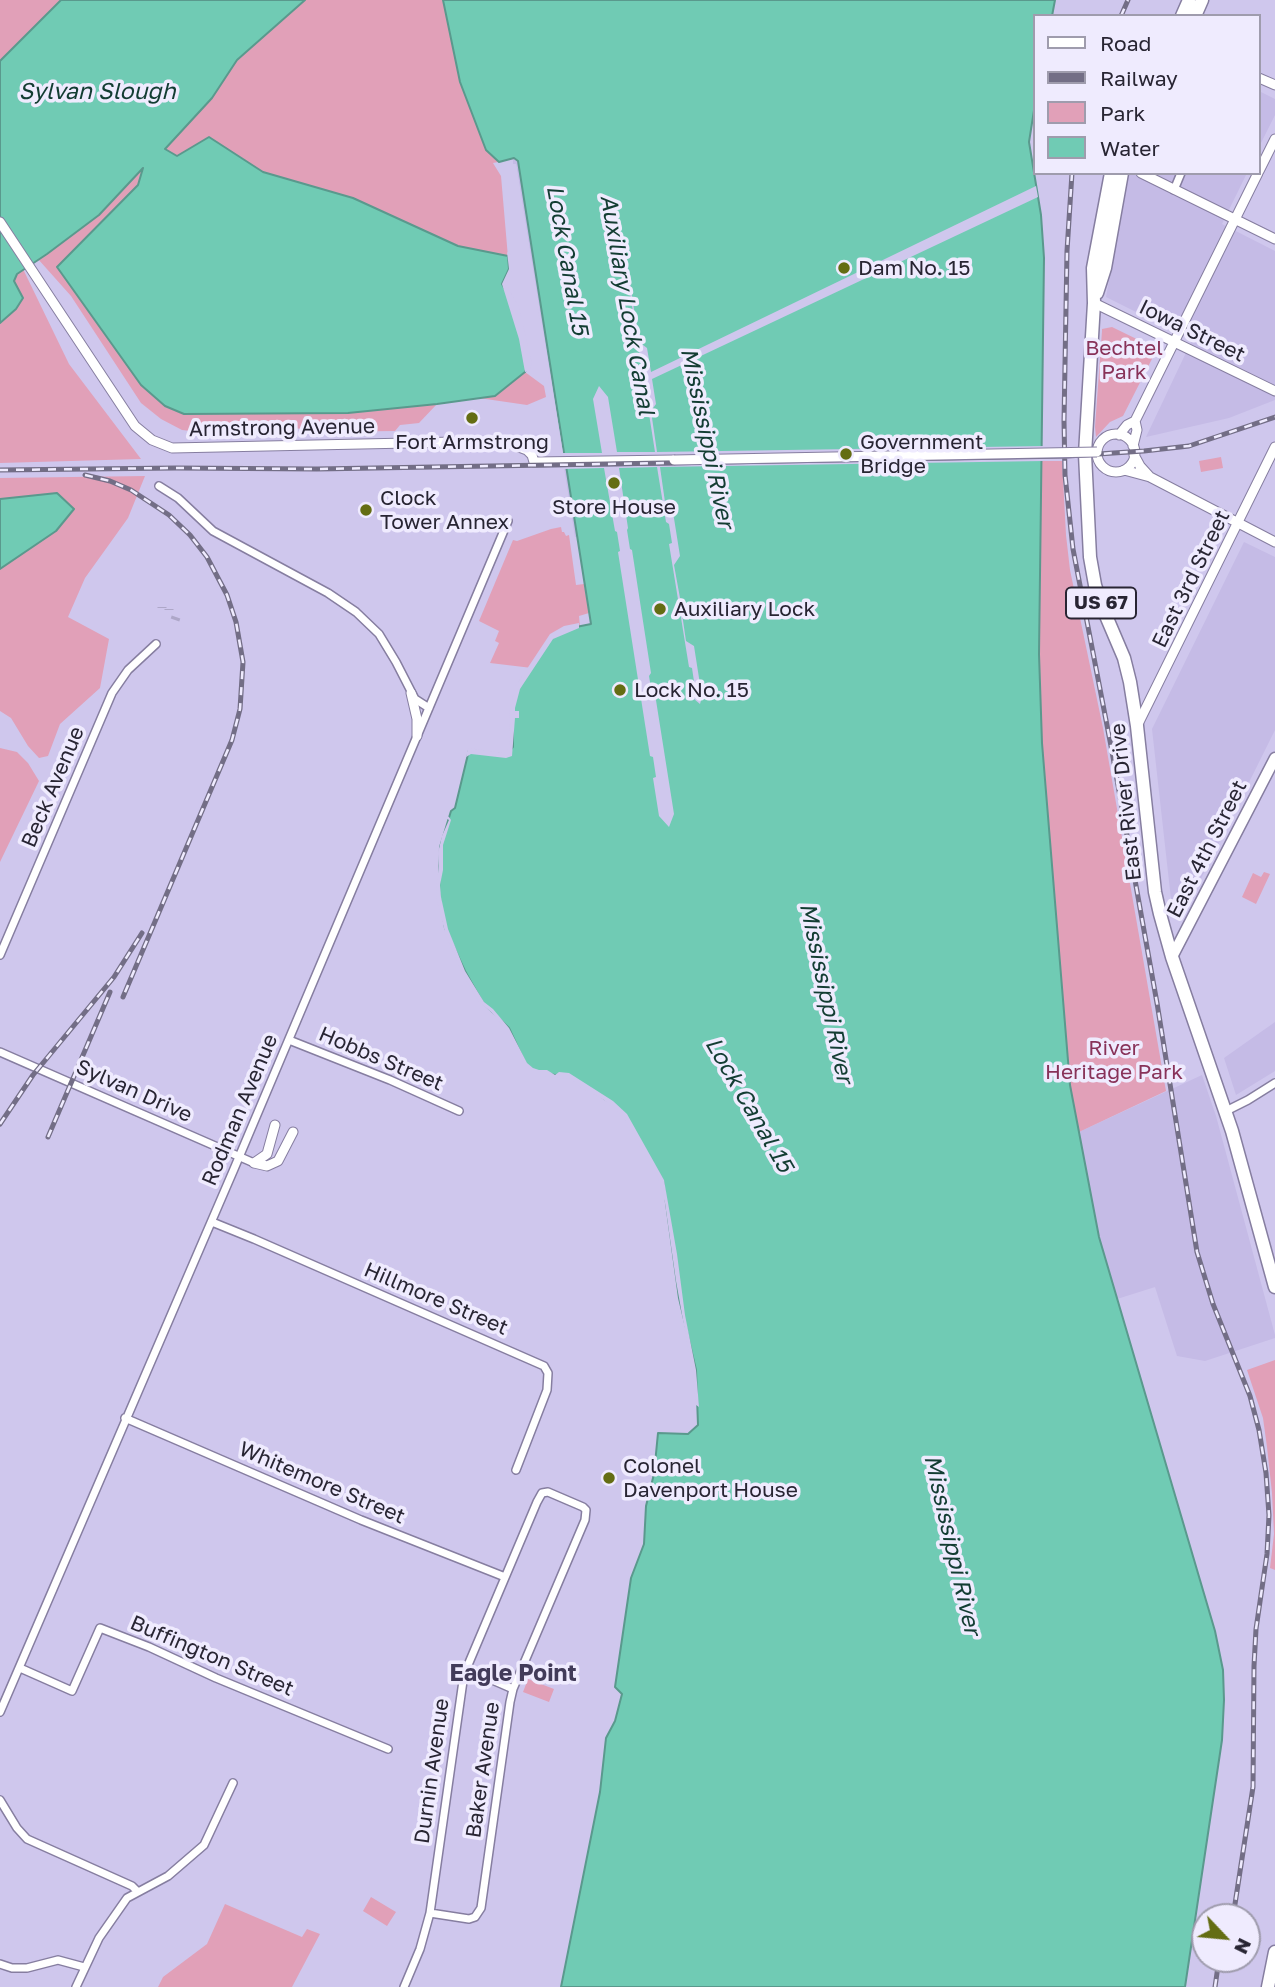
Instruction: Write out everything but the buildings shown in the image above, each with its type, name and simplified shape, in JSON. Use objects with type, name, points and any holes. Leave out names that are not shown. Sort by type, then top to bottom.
[{"type":"main road","name":"East River Drive","points":[[1111,175],[1093,268],[1094,303],[1085,454],[1090,557],[1101,604],[1124,658],[1130,682],[1155,892],[1172,957],[1226,1111],[1271,1254],[1275,1287]]},
{"type":"main road","name":"East River Drive","points":[[1094,303],[1105,268],[1122,175]]},
{"type":"main road","name":"East 4th Street","points":[[1172,957],[1275,758]]},
{"type":"main road","points":[[1268,1987],[1275,1952]]},
{"type":"street","points":[[1261,168],[1275,139]]},
{"type":"street","points":[[1145,175],[1275,239]]},
{"type":"street","points":[[1174,190],[1180,175]]},
{"type":"street","points":[[1124,470],[1131,463],[1136,421],[1258,175]]},
{"type":"street","name":"Armstrong Avenue","points":[[0,222],[135,426],[152,440],[172,448],[503,441],[527,450],[534,462],[1097,452]]},
{"type":"street","name":"Iowa Street","points":[[1094,303],[1275,391]]},
{"type":"street","points":[[1119,435],[1127,425],[1136,421]]},
{"type":"street","points":[[1150,477],[1140,466],[1127,438],[1119,435],[1106,437],[1099,444],[1099,462],[1105,469],[1113,472],[1124,470],[1150,477],[1275,542]]},
{"type":"street","name":"East 3rd Street","points":[[1137,726],[1275,447]]},
{"type":"street","points":[[159,486],[178,498],[213,531],[328,593],[356,612],[379,634],[417,702],[429,708]]},
{"type":"street","name":"Rodman Avenue","points":[[0,1712],[212,1222],[508,521]]},
{"type":"street","name":"Beck Avenue","points":[[0,955],[112,693],[128,670],[156,644]]},
{"type":"street","points":[[411,692],[417,719],[417,736]]},
{"type":"street","name":"Hobbs Street","points":[[289,1040],[459,1111]]},
{"type":"street","name":"Sylvan Drive","points":[[0,1052],[254,1163]]},
{"type":"street","points":[[1226,1111],[1275,1083]]},
{"type":"street","points":[[254,1163],[267,1154],[275,1125]]},
{"type":"street","points":[[254,1163],[267,1166],[278,1161],[293,1132]]},
{"type":"street","name":"Hillmore Street","points":[[212,1222],[544,1366],[548,1373],[547,1390],[516,1470]]},
{"type":"street","name":"Whitemore Street","points":[[125,1418],[361,1520],[505,1577]]},
{"type":"street","name":"Durnin Avenue","points":[[404,1987],[423,1940],[430,1913],[459,1705],[467,1669],[542,1493],[548,1492],[586,1510]]},
{"type":"street","name":"Baker Avenue","points":[[430,1913],[469,1919],[480,1912],[513,1689],[585,1520],[586,1510]]},
{"type":"street","name":"Buffington Street","points":[[20,1668],[72,1691],[100,1628],[388,1749]]},
{"type":"street","points":[[467,1669],[513,1689]]},
{"type":"street","points":[[76,1987],[92,1950],[127,1898],[168,1876],[204,1844],[233,1783]]},
{"type":"street","points":[[0,1800],[27,1839],[132,1886],[137,1891]]},
{"type":"street","points":[[0,1964],[12,1968],[27,1968],[58,1960],[84,1967]]},
{"type":"shaded area","points":[[1261,92],[1275,99],[1275,115],[1261,143]]},
{"type":"shaded area","points":[[515,158],[518,161],[577,537],[516,164],[513,164]]},
{"type":"shaded area","points":[[1129,175],[1246,175],[1222,224],[1275,251],[1275,400],[1229,418],[1146,437],[1192,340],[1106,297]]},
{"type":"shaded area","points":[[1244,542],[1275,557],[1275,730],[1181,919],[1173,917],[1152,729]]},
{"type":"shaded area","points":[[1275,1022],[1275,1071],[1236,1095],[1224,1058]]},
{"type":"shaded area","points":[[1202,1075],[1216,1116],[1275,1335],[1275,1338],[1205,1361],[1177,1356],[1155,1287],[1117,1299],[1099,1237],[1079,1132]]},
{"type":"green space","points":[[0,0],[61,0],[0,61]]},
{"type":"green space","points":[[278,0],[470,0],[513,159],[493,163],[501,176],[509,269],[184,414],[348,413],[437,404],[419,423],[400,425],[395,431],[316,432],[280,425],[251,426],[208,433],[182,430],[161,419],[141,403],[71,296],[38,259],[164,149]]},
{"type":"green space","points":[[23,269],[69,364],[141,459],[0,463],[0,323],[16,309],[14,281]]},
{"type":"green space","name":"Bechtel Park","points":[[1112,327],[1157,349],[1123,416],[1110,422],[1096,437],[1102,329]]},
{"type":"green space","points":[[525,372],[544,386],[546,397],[527,405],[479,398],[455,402]]},
{"type":"green space","points":[[1221,457],[1223,468],[1201,472],[1199,461]]},
{"type":"green space","name":"River Heritage Park","points":[[1041,461],[1062,461],[1070,570],[1103,728],[1166,1091],[1079,1132],[1070,1085],[1042,743],[1039,654]]},
{"type":"green space","points":[[145,476],[128,518],[85,578],[68,617],[109,639],[100,688],[60,724],[48,756],[39,758],[28,746],[11,718],[0,711],[0,478]]},
{"type":"green space","points":[[561,527],[566,536],[569,535],[576,585],[584,584],[589,613],[579,616],[580,627],[566,629],[532,668],[490,663],[499,643],[495,641],[499,631],[479,621],[513,540]]},
{"type":"green space","points":[[0,748],[17,752],[28,763],[39,781],[0,862]]},
{"type":"green space","points":[[1264,872],[1270,874],[1256,904],[1242,897],[1253,873],[1261,877]]},
{"type":"green space","points":[[1275,1360],[1275,1570],[1270,1568],[1274,1534],[1263,1418],[1247,1370]]},
{"type":"green space","points":[[528,1679],[554,1689],[549,1702],[523,1692]]},
{"type":"green space","points":[[371,1897],[396,1912],[387,1926],[363,1911]]},
{"type":"green space","points":[[225,1904],[302,1937],[307,1929],[320,1934],[292,1987],[158,1987],[163,1977],[207,1944]]},
{"type":"water","name":"Sylvan Slough","points":[[61,0],[305,0],[237,60],[212,98],[165,149],[177,156],[209,137],[263,172],[353,198],[458,246],[508,256],[509,269],[502,284],[516,308],[529,363],[525,372],[495,396],[348,413],[184,414],[165,406],[141,385],[57,267],[138,185],[143,168],[99,215],[17,274],[14,281],[23,298],[16,309],[0,323],[0,61]]},
{"type":"water","points":[[443,0],[1055,0],[1052,14],[1034,14],[1034,110],[1029,142],[1041,215],[1044,258],[1039,654],[1042,743],[1070,1085],[1099,1237],[1215,1631],[1223,1670],[1222,1740],[1198,1903],[1191,1903],[1191,1947],[1185,1987],[561,1987],[600,1792],[606,1738],[615,1721],[622,1694],[615,1687],[631,1578],[644,1544],[646,1506],[654,1474],[658,1433],[688,1434],[698,1425],[696,1370],[679,1298],[663,1181],[621,1110],[567,1074],[536,1072],[526,1065],[509,1028],[483,1003],[445,928],[439,893],[440,847],[451,811],[455,808],[469,750],[507,755],[513,747],[513,709],[518,689],[552,637],[566,629],[591,624],[518,161],[514,158],[499,162],[486,150],[460,82]]},
{"type":"water","points":[[57,493],[74,509],[56,531],[0,569],[0,499]]},
{"type":"pier","points":[[515,164],[563,453],[602,453],[593,399],[599,386],[608,397],[617,452],[655,452],[624,245],[639,342],[647,348],[651,372],[1036,186],[1038,197],[652,379],[656,404],[651,411],[657,452],[1045,446],[1044,461],[660,467],[666,509],[673,512],[680,556],[674,565],[680,598],[683,599],[681,607],[686,641],[694,646],[702,697],[700,704],[694,699],[692,668],[689,667],[669,544],[672,543],[669,524],[666,522],[657,467],[619,468],[651,673],[649,676],[652,694],[655,694],[674,814],[669,827],[659,816],[653,778],[656,777],[653,757],[650,756],[617,532],[604,468],[563,469]]},
{"type":"pier","points":[[507,252],[511,255],[512,269],[506,284],[519,307],[532,363],[529,371],[525,372],[519,339],[502,284],[509,269]]},
{"type":"pier","points":[[579,623],[579,628],[553,639],[520,689],[515,708],[515,711],[519,711],[519,718],[515,718],[512,756],[506,758],[471,754],[466,757],[468,748],[507,752],[510,709],[515,687],[550,634],[564,626]]},
{"type":"pier","points":[[447,816],[451,820],[443,845],[441,897],[448,929],[465,971],[484,1002],[509,1028],[527,1063],[533,1068],[547,1070],[555,1075],[559,1072],[569,1073],[613,1101],[627,1114],[664,1180],[696,1370],[699,1407],[696,1405],[665,1203],[658,1177],[619,1113],[571,1079],[539,1076],[525,1069],[504,1027],[478,1001],[446,936],[437,901],[438,853],[449,820]]},
{"type":"railway","points":[[1122,14],[1128,0]]},
{"type":"railway","points":[[1072,175],[1067,251],[1064,421],[1065,475],[1073,549],[1157,1003],[1197,1252],[1213,1304],[1250,1396],[1266,1473],[1269,1515],[1267,1554],[1256,1629],[1253,1787],[1235,1903]]},
{"type":"railway","points":[[0,470],[317,469],[1068,456],[1189,446],[1275,417]]},
{"type":"railway","points":[[85,475],[131,490],[169,515],[190,535],[207,557],[227,595],[236,622],[243,662],[240,709],[232,740],[123,997]]},
{"type":"railway","points":[[0,1124],[33,1075],[114,977],[142,933]]},
{"type":"railway","points":[[48,1137],[110,992]]},
{"type":"railway","points":[[1215,1987],[1217,1973]]},
{"type":"place","name":"Dam No. 15","points":[[844,268]]},
{"type":"place","name":"Fort Armstrong","points":[[472,418]]},
{"type":"place","name":"Government Bridge","points":[[846,454]]},
{"type":"place","name":"Store House","points":[[614,483]]},
{"type":"place","name":"Clock Tower Annex","points":[[366,510]]},
{"type":"place","name":"Auxiliary Lock","points":[[660,609]]},
{"type":"place","name":"Lock No. 15","points":[[620,690]]},
{"type":"place","name":"Colonel Davenport House","points":[[609,1478]]},
{"type":"district","name":"Eagle Point","points":[[513,1674]]},
{"type":"water label","name":"Lock Canal 15","points":[[567,260]]},
{"type":"water label","name":"Auxiliary Lock Canal","points":[[627,305]]},
{"type":"water label","name":"Mississippi River","points":[[707,438]]},
{"type":"water label","name":"Mississippi River","points":[[826,993]]},
{"type":"water label","name":"Lock Canal 15","points":[[749,1105]]},
{"type":"water label","name":"Mississippi River","points":[[952,1545]]}]
